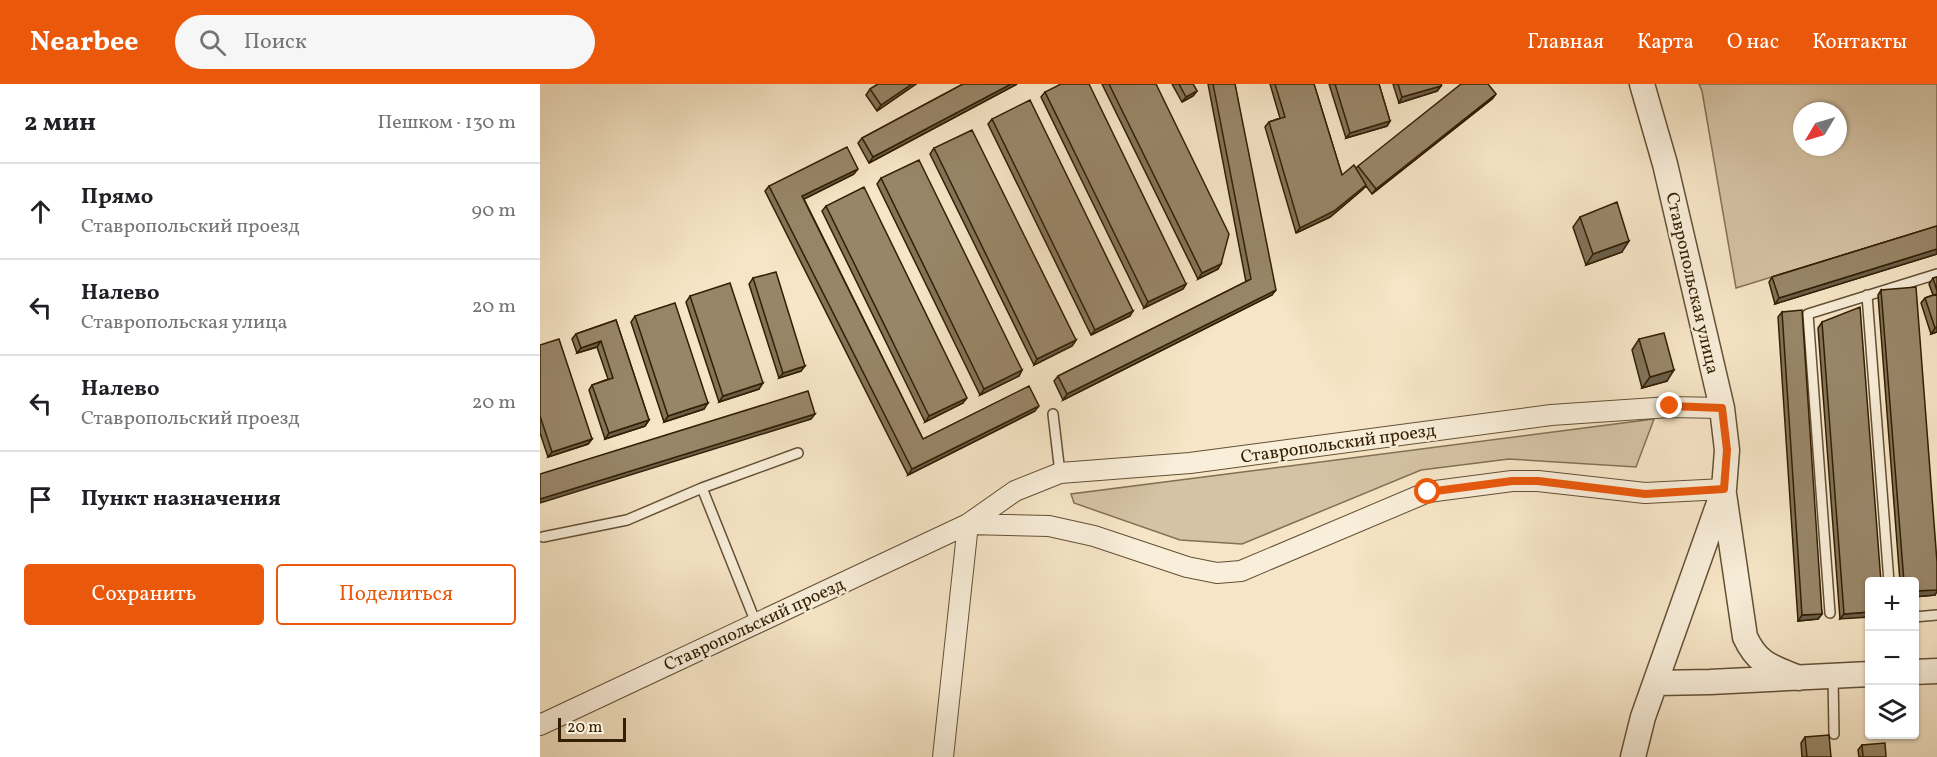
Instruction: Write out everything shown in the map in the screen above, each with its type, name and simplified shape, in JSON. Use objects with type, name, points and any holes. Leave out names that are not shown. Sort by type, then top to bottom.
[{"type":"street","name":"Ставропольская улица","points":[[1633,757],[1642,717],[1724,489],[1727,450],[1722,408],[1665,164],[1642,84]]},
{"type":"street","name":"Ставропольский проезд","points":[[540,725],[968,524],[1015,491],[1060,473],[1190,463],[1551,415],[1670,406],[1722,408]]},
{"type":"street","name":"Ставропольский проезд","points":[[968,524],[1049,526],[1094,536],[1187,567],[1217,573],[1241,572],[1428,492],[1446,488],[1529,481],[1645,494],[1724,489]]},
{"type":"street","points":[[1724,489],[1745,638],[1752,652],[1767,665],[1799,678]]},
{"type":"street","points":[[943,757],[968,524]]},
{"type":"street","points":[[1919,672],[1937,671]]},
{"type":"street","points":[[1656,683],[1865,674]]},
{"type":"lane","points":[[1830,613],[1808,314],[1937,274]]},
{"type":"lane","points":[[1867,295],[1889,577]]},
{"type":"lane","points":[[1053,414],[1060,473]]},
{"type":"lane","points":[[543,537],[627,520],[702,488],[798,453]]},
{"type":"lane","points":[[702,488],[756,623]]},
{"type":"lane","points":[[1919,617],[1937,615]]},
{"type":"lane","points":[[1833,676],[1834,734]]},
{"type":"shaded area","points":[[1699,84],[1937,84],[1937,226],[1736,288]]},
{"type":"shaded area","points":[[1654,419],[1636,467],[1509,459],[1421,470],[1242,544],[1180,540],[1074,503],[1071,494]]},
{"type":"building","points":[[878,84],[912,84],[881,105],[870,89]]},
{"type":"building","points":[[963,84],[1011,84],[873,157],[862,138]]},
{"type":"building","points":[[1061,84],[1089,84],[1186,284],[1148,302],[1045,92]]},
{"type":"building","points":[[1109,84],[1156,84],[1229,234],[1221,264],[1202,273]]},
{"type":"building","points":[[1179,84],[1193,84],[1197,91],[1186,97]]},
{"type":"building","points":[[1213,84],[1235,84],[1276,290],[1067,394],[1058,376],[1251,279]]},
{"type":"building","points":[[1275,84],[1314,84],[1342,175],[1354,165],[1366,185],[1334,211],[1300,228],[1269,122],[1285,117]]},
{"type":"building","points":[[1335,84],[1379,84],[1390,121],[1350,133]]},
{"type":"building","points":[[1398,84],[1441,84],[1441,86],[1402,97]]},
{"type":"building","points":[[1461,84],[1488,84],[1496,94],[1376,189],[1358,166]]},
{"type":"building","points":[[1030,100],[1133,311],[1095,330],[992,119]]},
{"type":"building","points":[[972,130],[1076,340],[1037,359],[934,148]]},
{"type":"building","points":[[847,147],[858,169],[802,196],[923,439],[1029,386],[1039,406],[912,469],[769,186]]},
{"type":"building","points":[[919,160],[1022,370],[984,389],[881,178]]},
{"type":"building","points":[[864,187],[967,398],[929,416],[826,206]]},
{"type":"building","points":[[1617,202],[1629,241],[1593,254],[1580,217]]},
{"type":"building","points":[[1937,226],[1937,249],[1779,298],[1772,277]]},
{"type":"building","points":[[776,272],[805,366],[783,373],[753,278]]},
{"type":"building","points":[[1937,277],[1937,291],[1933,278]]},
{"type":"building","points":[[730,283],[763,383],[723,396],[690,296]]},
{"type":"building","points":[[1916,287],[1937,562],[1937,590],[1919,591],[1919,577],[1904,577],[1881,290]]},
{"type":"building","points":[[1937,294],[1937,327],[1935,328],[1925,298]]},
{"type":"building","points":[[675,303],[708,403],[668,416],[635,316]]},
{"type":"building","points":[[1860,307],[1881,577],[1865,577],[1865,612],[1844,614],[1822,322]]},
{"type":"building","points":[[1802,310],[1822,614],[1802,615],[1782,312]]},
{"type":"building","points":[[616,320],[649,420],[609,433],[592,385],[613,378],[601,341],[581,348],[576,334]]},
{"type":"building","points":[[1664,333],[1674,370],[1650,377],[1639,339]]},
{"type":"building","points":[[559,339],[592,439],[552,452],[540,416],[540,345]]},
{"type":"building","points":[[808,391],[815,414],[540,499],[540,474]]},
{"type":"building","points":[[1829,735],[1831,757],[1807,757],[1805,737]]},
{"type":"building","points":[[1885,743],[1886,757],[1863,757],[1862,745]]},
{"type":"route","points":[[1428,492],[1512,481],[1538,481],[1645,494],[1724,489],[1727,450],[1722,408],[1670,406]]}]
